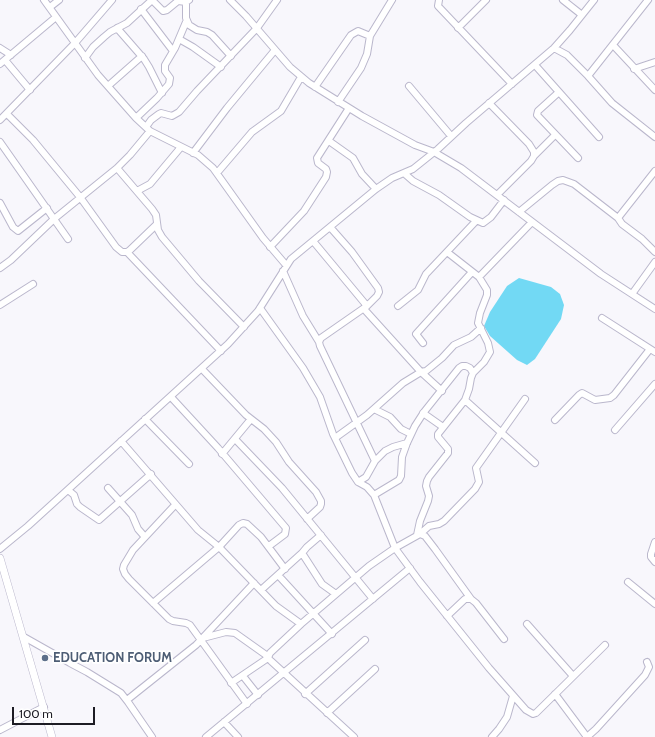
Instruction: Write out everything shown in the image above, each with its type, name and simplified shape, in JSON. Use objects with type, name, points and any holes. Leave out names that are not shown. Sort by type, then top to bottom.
[{"type":"main road","points":[[0,558],[52,737]]},
{"type":"street","points":[[44,0],[85,58],[136,118],[148,129],[207,162],[217,173],[270,247],[286,265]]},
{"type":"street","points":[[50,7],[59,0]]},
{"type":"street","points":[[0,120],[75,43],[112,0]]},
{"type":"street","points":[[85,58],[104,37],[127,23],[152,0],[163,11],[178,2],[188,1],[186,22],[164,68],[170,81],[168,87],[136,118]]},
{"type":"street","points":[[230,0],[257,28],[274,50],[301,77],[338,102],[415,145],[434,152],[460,168],[601,274],[655,310]]},
{"type":"street","points":[[0,268],[11,260],[54,219],[117,168],[130,155],[158,114],[161,113],[172,116],[179,112],[257,28],[277,0]]},
{"type":"street","points":[[439,0],[438,6],[512,84]]},
{"type":"street","points":[[458,28],[486,0]]},
{"type":"street","points":[[563,0],[582,15]]},
{"type":"street","points":[[0,549],[28,526],[221,351],[260,308],[291,259],[376,189],[392,178],[405,174],[413,169],[434,152],[554,48],[594,0]]},
{"type":"street","points":[[588,76],[648,0]]},
{"type":"street","points":[[338,102],[361,68],[367,54],[370,36],[389,1]]},
{"type":"street","points":[[141,10],[173,51]]},
{"type":"street","points":[[30,90],[2,62],[56,17]]},
{"type":"street","points":[[186,22],[193,28],[212,35],[231,56]]},
{"type":"street","points":[[117,28],[142,56],[162,93]]},
{"type":"street","points":[[315,87],[355,32],[362,32],[370,36]]},
{"type":"street","points":[[179,39],[221,67]]},
{"type":"street","points":[[612,45],[655,90]]},
{"type":"street","points":[[0,48],[11,55]]},
{"type":"street","points":[[554,48],[567,55],[616,106],[655,137]]},
{"type":"street","points":[[193,153],[274,50]]},
{"type":"street","points":[[108,86],[142,56]]},
{"type":"street","points":[[634,69],[655,62]]},
{"type":"street","points":[[535,65],[599,137]]},
{"type":"street","points":[[217,173],[252,132],[284,107],[301,77]]},
{"type":"street","points":[[409,86],[452,136]]},
{"type":"street","points":[[559,92],[538,111],[537,115],[578,158]]},
{"type":"street","points":[[489,103],[529,144],[534,152],[534,156]]},
{"type":"street","points":[[270,247],[304,211],[326,177],[326,169],[318,163],[317,158],[349,108]]},
{"type":"street","points":[[6,114],[33,140],[80,197],[116,246],[122,252],[127,252],[221,351]]},
{"type":"street","points":[[497,195],[556,135]]},
{"type":"street","points":[[329,141],[353,158],[362,174],[376,189]]},
{"type":"street","points":[[0,142],[48,208],[68,239]]},
{"type":"street","points":[[137,191],[150,184],[181,147]]},
{"type":"street","points":[[117,168],[156,215],[156,225],[162,237],[199,280],[244,327]]},
{"type":"street","points":[[618,218],[655,171]]},
{"type":"street","points":[[405,174],[413,181],[439,195],[476,221],[483,223],[488,221],[504,200]]},
{"type":"street","points":[[519,212],[552,184],[563,180],[574,184],[618,218],[622,224],[642,239],[655,252]]},
{"type":"street","points":[[0,203],[13,227],[18,231],[48,208]]},
{"type":"street","points":[[398,306],[418,290],[426,274],[476,221]]},
{"type":"street","points":[[479,277],[532,222]]},
{"type":"street","points":[[127,252],[156,225]]},
{"type":"street","points":[[319,342],[321,338],[365,307],[377,296],[379,292],[378,288],[352,252],[330,227]]},
{"type":"street","points":[[313,241],[365,307],[421,372],[442,391]]},
{"type":"street","points":[[418,534],[420,521],[429,496],[426,486],[427,481],[429,476],[448,453],[448,449],[438,437],[438,434],[465,400],[473,373],[484,362],[490,352],[488,342],[478,323],[487,295],[487,290],[479,277],[447,252]]},
{"type":"street","points":[[632,294],[655,262]]},
{"type":"street","points":[[282,271],[303,316],[319,342],[375,461]]},
{"type":"street","points":[[423,343],[416,334],[472,272]]},
{"type":"street","points":[[0,305],[34,284]]},
{"type":"street","points":[[260,308],[303,368],[320,397],[335,438],[352,473],[358,482],[367,487],[374,495],[395,548],[447,616],[526,710],[533,714],[536,713],[604,645]]},
{"type":"street","points":[[555,420],[582,393],[595,400],[614,396],[652,350],[602,318]]},
{"type":"street","points":[[335,438],[374,409],[403,383],[435,364],[454,345],[471,336],[481,328]]},
{"type":"street","points":[[374,495],[399,480],[401,476],[402,457],[411,434],[424,412],[459,368],[466,366],[470,368],[473,373]]},
{"type":"street","points":[[202,369],[276,442],[289,462],[319,497],[321,501],[320,508],[307,519]]},
{"type":"street","points":[[615,430],[655,384]]},
{"type":"street","points":[[171,397],[286,528],[285,534],[269,546]]},
{"type":"street","points":[[231,683],[269,657],[301,624],[356,577],[395,548],[429,526],[439,524],[444,521],[475,489],[479,482],[476,468],[525,399]]},
{"type":"street","points":[[465,400],[535,463]]},
{"type":"street","points":[[374,409],[390,417],[401,429],[411,434]]},
{"type":"street","points":[[424,412],[443,427]]},
{"type":"street","points":[[145,419],[189,464]]},
{"type":"street","points":[[222,454],[251,419]]},
{"type":"street","points":[[235,439],[282,488],[373,599]]},
{"type":"street","points":[[121,441],[151,474],[175,505],[203,535],[219,547],[276,606],[301,624]]},
{"type":"street","points":[[358,482],[366,477],[375,461],[385,451],[407,443]]},
{"type":"street","points":[[68,490],[74,495],[77,504],[80,507],[99,520],[151,474]]},
{"type":"street","points":[[108,488],[132,515],[138,529],[145,538]]},
{"type":"street","points":[[175,505],[129,556],[123,569],[129,579],[169,619],[190,625],[202,639],[231,683],[247,704]]},
{"type":"street","points":[[153,603],[219,547],[243,523],[253,528],[269,546],[285,569]]},
{"type":"street","points":[[418,534],[425,536],[471,598],[504,639]]},
{"type":"street","points":[[261,590],[320,535]]},
{"type":"street","points":[[655,542],[651,554],[651,557],[655,562]]},
{"type":"street","points":[[302,553],[314,574],[322,584],[336,594]]},
{"type":"street","points":[[206,737],[410,568]]},
{"type":"street","points":[[278,575],[332,634]]},
{"type":"street","points":[[628,582],[655,604]]},
{"type":"street","points":[[127,700],[202,639],[254,583]]},
{"type":"street","points":[[447,616],[465,599],[471,598]]},
{"type":"street","points":[[526,624],[574,676]]},
{"type":"street","points":[[202,639],[226,632],[235,633],[269,657],[283,674],[354,737]]},
{"type":"street","points":[[24,638],[100,679],[120,693],[127,700],[152,737]]},
{"type":"street","points":[[305,694],[365,640]]},
{"type":"street","points":[[555,694],[587,737],[645,675],[649,667],[647,662]]},
{"type":"street","points":[[327,713],[375,669]]},
{"type":"street","points":[[243,676],[258,695]]},
{"type":"street","points":[[492,737],[507,717],[513,696]]},
{"type":"street","points":[[0,730],[44,707]]},
{"type":"street","points":[[224,722],[238,737]]},
{"type":"water","points":[[519,278],[551,287],[560,294],[564,305],[561,319],[535,359],[527,365],[517,360],[490,336],[484,326],[490,312],[507,286]]},
{"type":"place","name":"EDUCATION FORUM","points":[[45,658]]}]
